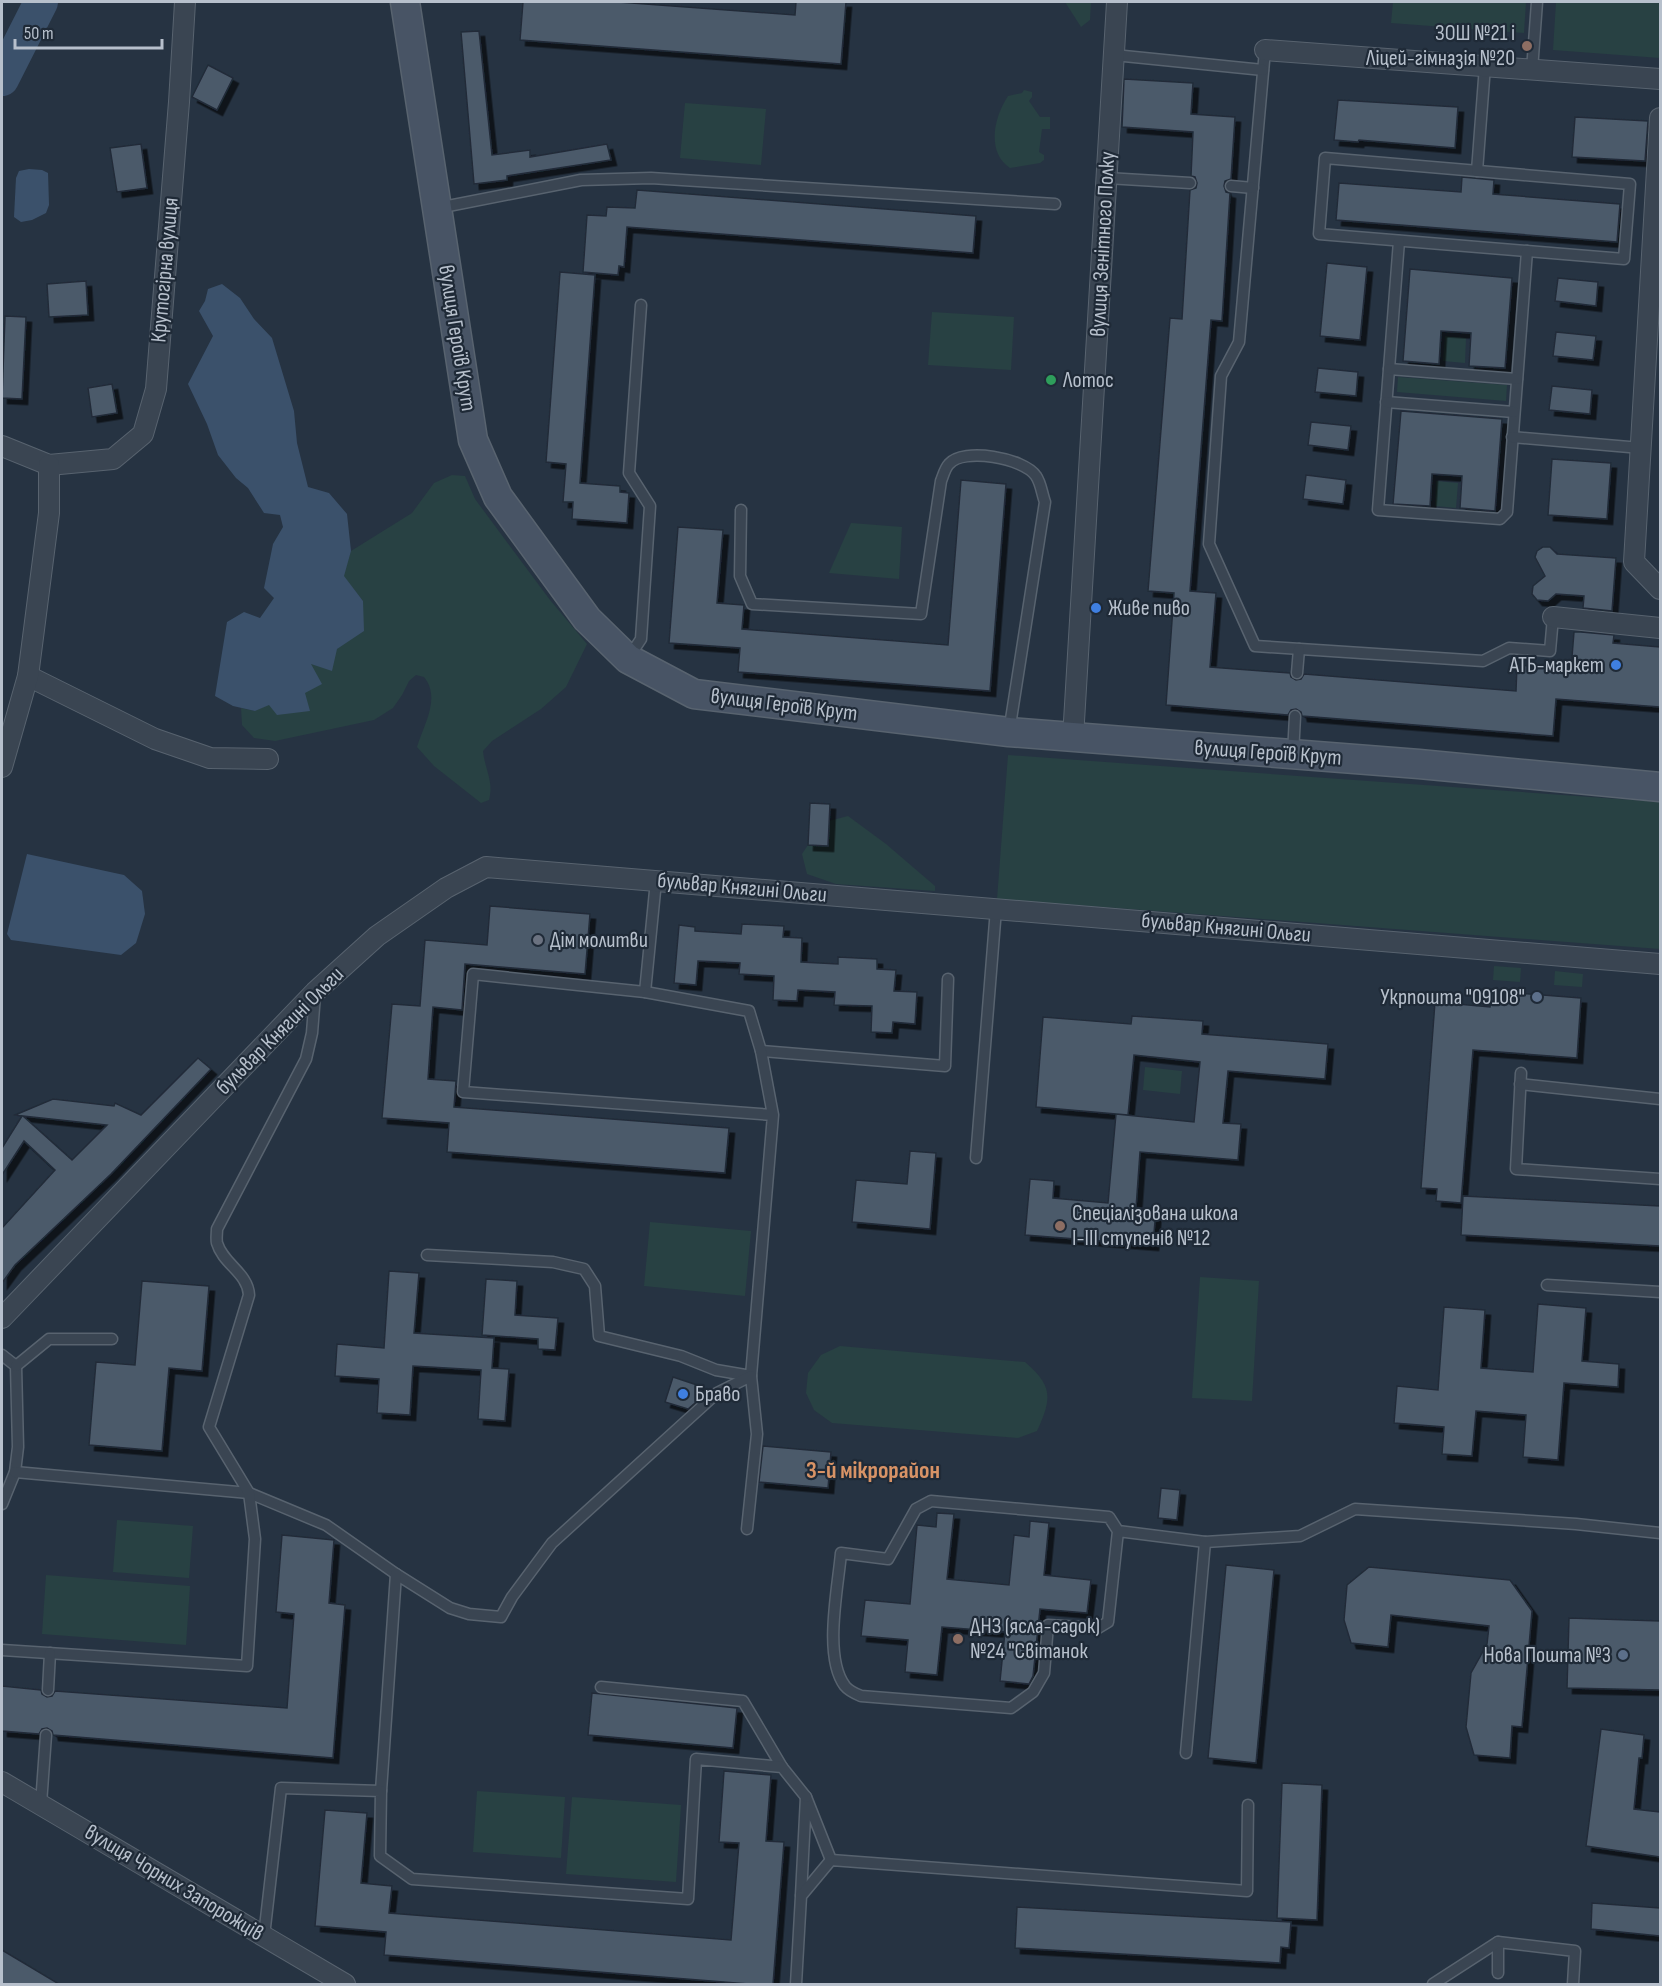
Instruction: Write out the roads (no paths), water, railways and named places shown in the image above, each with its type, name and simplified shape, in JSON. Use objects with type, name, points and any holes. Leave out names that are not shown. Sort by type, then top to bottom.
[{"type":"street","name":"Крутогірна вулиця","points":[[48,465],[113,459],[143,434],[156,389],[185,2]]},
{"type":"street","name":"вулиця Героїв Крут","points":[[405,2],[473,440],[498,496],[509,512],[587,619],[628,659],[694,694],[1009,732],[1419,764],[1660,787]]},
{"type":"street","name":"вулиця Зенітного Полку","points":[[1073,738],[1117,2]]},
{"type":"street","points":[[1264,60],[1485,66],[1660,79]]},
{"type":"street","points":[[1660,118],[1659,178],[1634,562],[1660,590]]},
{"type":"street","points":[[2,446],[48,465],[49,513],[28,676],[2,767]]},
{"type":"street","points":[[1553,617],[1660,628]]},
{"type":"street","points":[[28,676],[155,739],[210,758],[268,759]]},
{"type":"street","name":"бульвар Княгині Ольги","points":[[2,1318],[315,992],[377,936],[446,888],[486,867],[1660,964]]},
{"type":"street","name":"вулиця Чорних Запорожців","points":[[2,1782],[345,1984]]},
{"type":"lane","points":[[1532,70],[1537,2]]},
{"type":"lane","points":[[1114,55],[1264,60],[1239,342],[1221,376],[1209,544],[1255,646],[1483,661],[1509,648],[1550,651],[1553,617]]},
{"type":"lane","points":[[1477,171],[1485,66]]},
{"type":"lane","points":[[1325,158],[1630,184],[1624,259],[1399,241],[1319,234],[1325,158]]},
{"type":"lane","points":[[436,209],[581,180],[651,178],[1055,204]]},
{"type":"lane","points":[[1107,178],[1190,183]]},
{"type":"lane","points":[[1231,186],[1253,188]]},
{"type":"lane","points":[[1399,241],[1378,510],[1500,519],[1506,512],[1527,252]]},
{"type":"lane","points":[[628,659],[641,639],[650,506],[629,473],[641,305]]},
{"type":"lane","points":[[1389,369],[1517,379]]},
{"type":"lane","points":[[1386,402],[1514,412]]},
{"type":"lane","points":[[1512,436],[1641,448]]},
{"type":"lane","points":[[741,510],[740,576],[752,604],[921,614],[941,481],[948,464],[958,457],[985,456],[1020,463],[1036,475],[1045,502],[1009,732]]},
{"type":"lane","points":[[1298,674],[1299,649]]},
{"type":"lane","points":[[1293,755],[1295,716]]},
{"type":"lane","points":[[645,993],[656,881]]},
{"type":"lane","points":[[976,1158],[996,909]]},
{"type":"lane","points":[[747,1529],[757,1434],[751,1376],[773,1115],[761,1051],[749,1011],[645,993],[473,974],[463,1092],[773,1115]]},
{"type":"lane","points":[[761,1051],[945,1066],[948,980]]},
{"type":"lane","points":[[2,1650],[247,1666],[255,1539],[249,1493],[209,1427],[249,1295],[249,1287],[222,1254],[216,1242],[217,1229],[306,1059],[312,1033],[315,992]]},
{"type":"lane","points":[[1660,1099],[1521,1078],[1516,1169],[1660,1179]]},
{"type":"lane","points":[[427,1255],[553,1262],[584,1269],[595,1286],[599,1336],[681,1356],[716,1370],[751,1376]]},
{"type":"lane","points":[[1547,1285],[1660,1292]]},
{"type":"lane","points":[[16,1366],[49,1339],[112,1339]]},
{"type":"lane","points":[[2,1355],[16,1366]]},
{"type":"lane","points":[[2,1503],[15,1472],[18,1447],[16,1366]]},
{"type":"lane","points":[[15,1472],[249,1493],[326,1525],[450,1608],[469,1614],[501,1617],[512,1597],[552,1543],[717,1393],[751,1376]]},
{"type":"lane","points":[[931,1500],[1109,1517],[1118,1531],[1108,1622],[1098,1628],[1048,1625],[1044,1673],[1033,1692],[1011,1708],[861,1696],[846,1688],[836,1668],[833,1647],[841,1553],[888,1559],[916,1509],[931,1500]]},
{"type":"lane","points":[[1118,1531],[1205,1542],[1300,1536],[1355,1509],[1576,1524],[1660,1533]]},
{"type":"lane","points":[[1186,1753],[1205,1542]]},
{"type":"lane","points":[[396,1574],[381,1791],[380,1856],[412,1880],[688,1899],[696,1759],[782,1767]]},
{"type":"lane","points":[[48,1690],[50,1653]]},
{"type":"lane","points":[[601,1687],[743,1701],[782,1767],[806,1797],[831,1860]]},
{"type":"lane","points":[[41,1804],[46,1735]]},
{"type":"lane","points":[[264,1936],[280,1788],[381,1791]]},
{"type":"lane","points":[[796,1984],[806,1797]]},
{"type":"lane","points":[[831,1860],[1247,1891],[1248,1804]]},
{"type":"lane","points":[[801,1896],[831,1860]]},
{"type":"lane","points":[[1498,1942],[1498,1973]]},
{"type":"lane","points":[[1433,1984],[1498,1942],[1575,1951],[1573,1984]]},
{"type":"water","points":[[29,169],[48,173],[49,205],[46,213],[32,220],[21,222],[14,217],[16,178],[19,171]]},
{"type":"water","points":[[222,284],[240,298],[254,319],[272,338],[294,411],[297,443],[308,487],[329,493],[347,514],[351,551],[344,576],[363,601],[364,631],[337,649],[332,671],[311,664],[322,684],[305,693],[310,711],[277,715],[269,705],[255,711],[233,706],[215,696],[227,622],[244,612],[260,618],[274,598],[264,588],[273,544],[283,527],[280,515],[264,513],[248,488],[236,478],[218,455],[207,424],[188,384],[213,336],[199,311],[208,289]]},
{"type":"water","points":[[27,854],[124,875],[142,891],[145,914],[136,943],[121,955],[11,940],[7,934]]},
{"type":"waterway","points":[[2,79],[41,2]]},
{"type":"place","name":"ЗОШ №21 і Ліцей-гімназія №20","points":[[1527,46]]},
{"type":"place","name":"Лотос","points":[[1051,380]]},
{"type":"place","name":"Живе пиво","points":[[1096,608]]},
{"type":"place","name":"АТБ-маркет","points":[[1616,665]]},
{"type":"place","name":"Дім молитви","points":[[538,940]]},
{"type":"place","name":"Укрпошта \"09108\"","points":[[1537,997]]},
{"type":"place","name":"Спеціалізована школа І-ІІІ ступенів №12","points":[[1060,1226]]},
{"type":"place","name":"Браво","points":[[683,1394]]},
{"type":"place","name":"ДНЗ (ясла-садок) №24 \"Світанок","points":[[958,1639]]},
{"type":"place","name":"Нова Пошта №3","points":[[1623,1655]]},
{"type":"district","name":"3-й мікрорайон","points":[[873,1470]]}]
